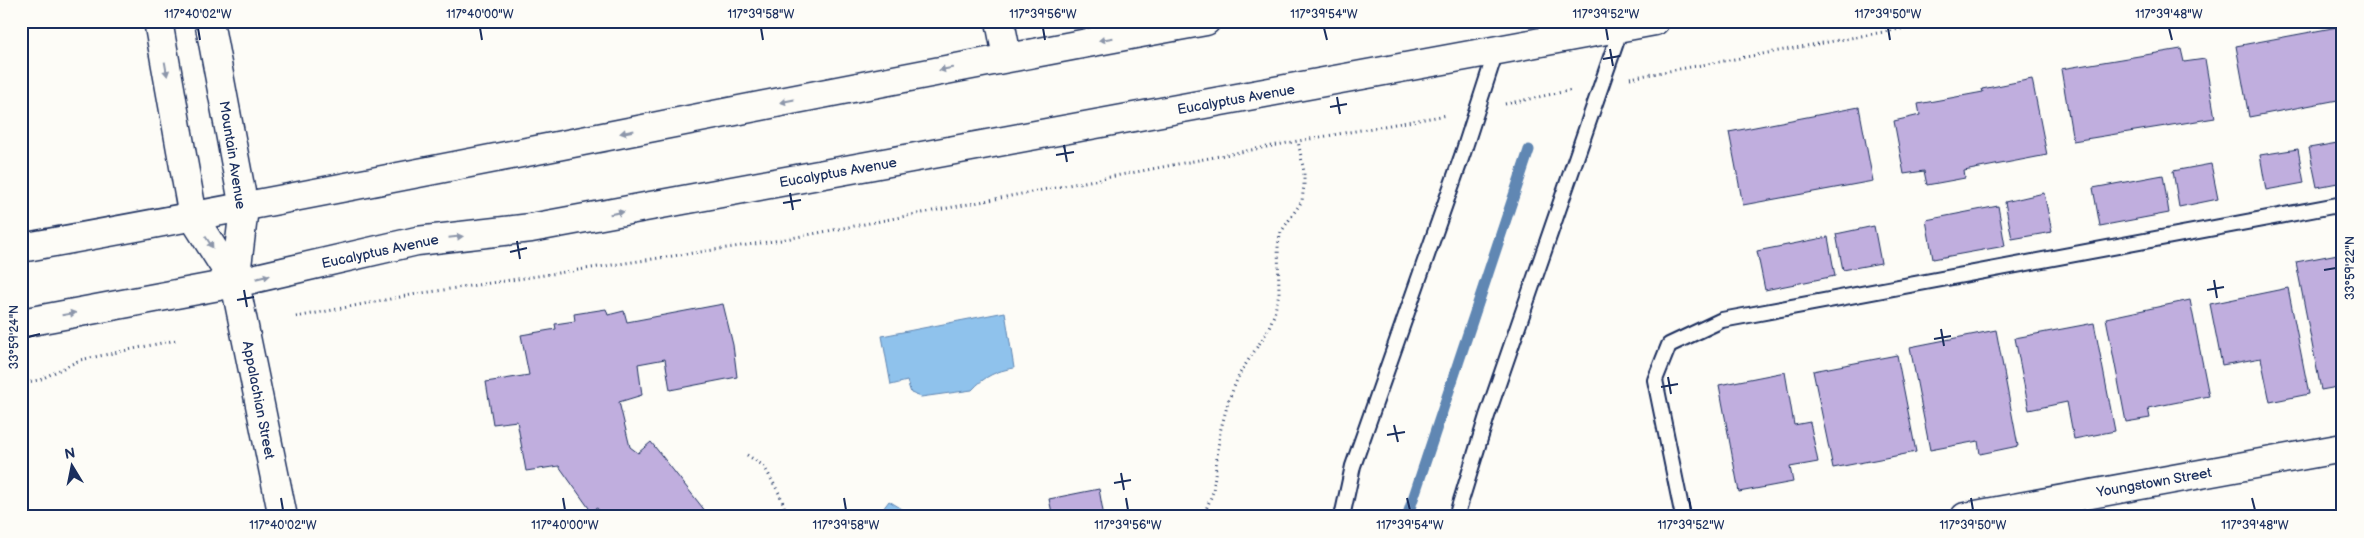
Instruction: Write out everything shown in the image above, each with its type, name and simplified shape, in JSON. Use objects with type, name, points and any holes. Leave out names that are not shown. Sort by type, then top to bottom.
[{"type":"street","points":[[158,21],[193,217],[235,283]]},
{"type":"street","name":"Mountain Avenue","points":[[209,21],[244,208],[235,283]]},
{"type":"street","points":[[1000,21],[1007,57]]},
{"type":"street","points":[[21,248],[244,208],[1007,57],[1206,21]]},
{"type":"street","name":"Eucalyptus Avenue","points":[[21,323],[235,283],[417,241],[532,228],[1496,52],[1655,21]]},
{"type":"street","name":"Appalachian Street","points":[[235,283],[282,517]]},
{"type":"street","name":"Youngstown Street","points":[[1965,517],[2343,448]]},
{"type":"lane","points":[[1456,517],[1487,416],[1621,28]]},
{"type":"lane","points":[[1342,517],[1353,466],[1496,52]]},
{"type":"lane","points":[[1683,517],[1655,380],[1669,345],[1722,320],[2343,204]]},
{"type":"path","points":[[296,317],[416,294],[782,240],[1298,141],[1477,110],[1602,83],[1944,21]]},
{"type":"path","points":[[1203,517],[1213,492],[1220,432],[1229,399],[1240,373],[1267,332],[1274,315],[1279,293],[1278,245],[1281,232],[1302,201],[1304,172],[1298,141]]},
{"type":"path","points":[[21,384],[39,380],[80,360],[176,340]]},
{"type":"path","points":[[747,455],[764,466],[780,495],[788,517]]},
{"type":"water","points":[[1005,312],[1014,368],[991,375],[972,390],[921,397],[911,393],[907,381],[891,385],[882,336]]},
{"type":"water","points":[[889,501],[912,515],[920,517],[877,517]]},
{"type":"building","points":[[2343,26],[2343,99],[2249,117],[2236,46]]},
{"type":"building","points":[[2181,49],[2184,62],[2205,59],[2215,118],[2073,141],[2061,69]]},
{"type":"building","points":[[2032,79],[2047,155],[1964,171],[1965,178],[1927,185],[1924,171],[1904,174],[1894,121],[1920,115],[1918,104],[1983,92],[1982,89]]},
{"type":"building","points":[[1859,107],[1873,181],[1743,205],[1729,132]]},
{"type":"building","points":[[2343,142],[2343,182],[2317,187],[2309,148]]},
{"type":"building","points":[[2298,149],[2304,183],[2266,190],[2260,155]]},
{"type":"building","points":[[2211,164],[2218,199],[2179,207],[2173,171]]},
{"type":"building","points":[[2163,175],[2169,213],[2100,226],[2093,188]]},
{"type":"building","points":[[2044,193],[2052,232],[2012,239],[2005,202]]},
{"type":"building","points":[[1998,206],[2005,246],[1933,259],[1926,220]]},
{"type":"building","points":[[1874,226],[1881,263],[1843,270],[1836,234]]},
{"type":"building","points":[[1828,237],[1835,276],[1765,290],[1757,251]]},
{"type":"building","points":[[2343,253],[2343,386],[2321,390],[2296,262]]},
{"type":"building","points":[[2288,288],[2309,394],[2270,402],[2261,358],[2222,365],[2210,304]]},
{"type":"building","points":[[2190,300],[2209,396],[2148,408],[2150,418],[2126,422],[2106,318]]},
{"type":"building","points":[[723,304],[733,345],[737,377],[670,390],[665,359],[638,364],[642,395],[619,402],[630,447],[638,453],[651,442],[706,512],[700,517],[605,517],[597,508],[591,511],[559,466],[526,471],[517,421],[493,424],[486,382],[529,375],[521,335],[556,329],[555,324],[575,321],[574,314],[606,309],[608,315],[624,311],[627,322]]},
{"type":"building","points":[[2094,323],[2115,431],[2074,439],[2067,402],[2029,410],[2015,338]]},
{"type":"building","points":[[1996,330],[2018,446],[1980,454],[1978,441],[1930,450],[1910,347]]},
{"type":"building","points":[[1897,355],[1916,452],[1833,468],[1813,371]]},
{"type":"building","points":[[1785,372],[1794,425],[1810,422],[1818,462],[1790,467],[1793,482],[1739,492],[1719,385]]},
{"type":"building","points":[[1099,489],[1104,517],[1053,517],[1049,499]]},
{"type":"waterway","points":[[1407,517],[1529,150]]}]
